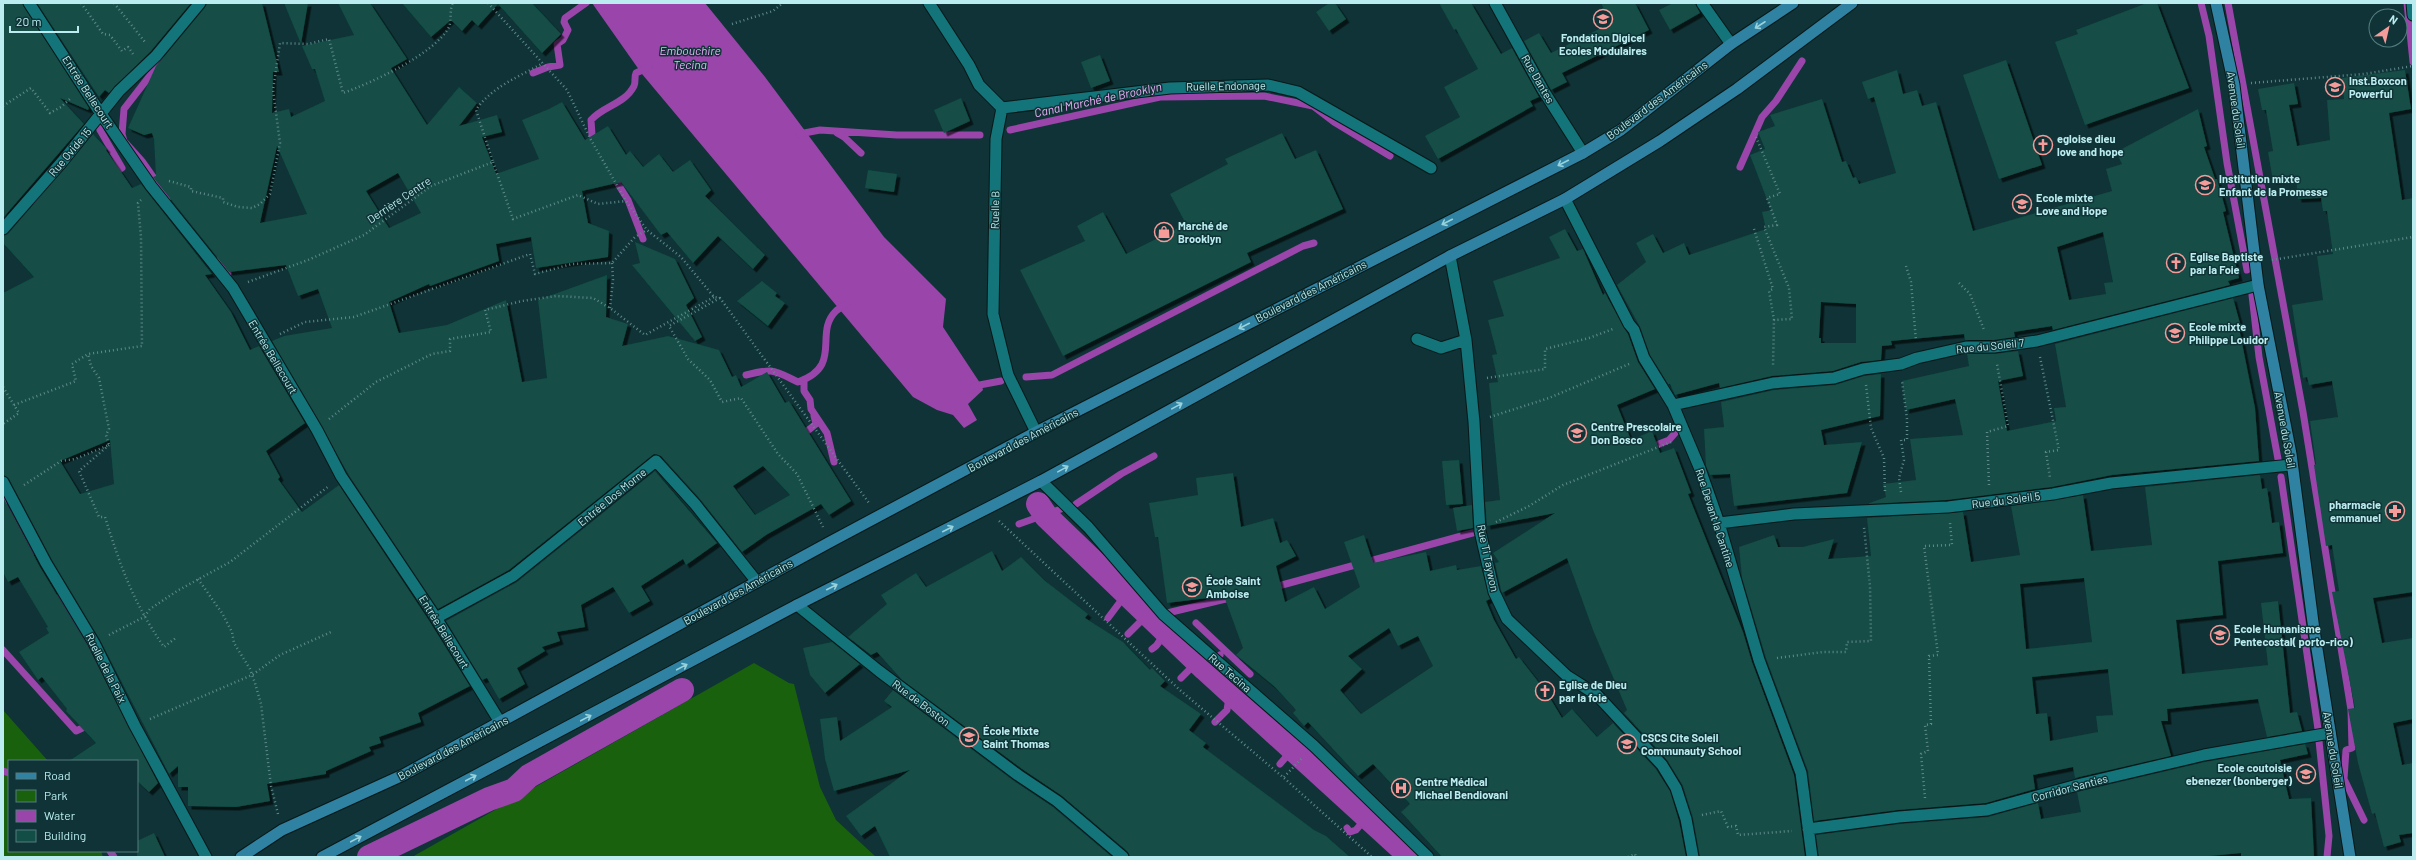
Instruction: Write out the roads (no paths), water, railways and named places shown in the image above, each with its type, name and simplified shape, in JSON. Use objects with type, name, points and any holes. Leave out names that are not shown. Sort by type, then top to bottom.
[{"type":"main road","name":"Boulevard des Américains","points":[[241,857],[282,830],[403,776],[830,542],[1036,432],[1583,153],[1621,130],[1731,44],[1793,3]]},
{"type":"main road","points":[[322,857],[797,605],[1041,481],[1450,256],[1565,199],[1660,141],[1731,93],[1852,3]]},
{"type":"main road","name":"Avenue du Soleil","points":[[2216,3],[2234,85],[2258,285],[2292,465],[2330,733],[2351,856]]},
{"type":"street","name":"Entrée Bellecourt","points":[[29,3],[81,80],[101,114],[151,186],[233,288],[317,430],[341,476],[436,618],[500,722]]},
{"type":"street","name":"Rue Ovide 15","points":[[3,229],[62,162],[120,91],[156,56],[200,3]]},
{"type":"street","points":[[929,3],[970,65],[979,85],[1002,108]]},
{"type":"street","name":"Rue Dantes","points":[[1495,3],[1543,90],[1583,153]]},
{"type":"street","points":[[1702,3],[1731,44]]},
{"type":"street","points":[[2412,3],[2413,15]]},
{"type":"street","name":"Ruelle Endonage","points":[[1002,108],[1170,88],[1268,85],[1298,92],[1431,168]]},
{"type":"street","name":"Ruelle B","points":[[1002,108],[996,139],[993,314],[1008,375],[1036,432]]},
{"type":"street","name":"Rue Devant la Cantine","points":[[1565,199],[1629,324],[1634,330],[1644,358],[1673,405],[1700,469],[1719,523],[1759,660],[1801,773],[1812,857]]},
{"type":"street","name":"Rue Ti Taywon","points":[[1450,256],[1466,340],[1471,380],[1480,531],[1494,592],[1507,619],[1567,676],[1597,695],[1662,765],[1676,788],[1686,819],[1693,857]]},
{"type":"street","name":"Rue du Soleil 7","points":[[1673,405],[1773,383],[1834,378],[1864,369],[1901,364],[1917,358],[1966,347],[1992,347],[2037,341],[2258,285]]},
{"type":"street","points":[[1417,339],[1441,348],[1466,340]]},
{"type":"street","name":"Entrée Dos Morne","points":[[436,618],[513,576],[656,461],[695,504],[757,582]]},
{"type":"street","name":"Rue du Soleil 5","points":[[1719,523],[1794,514],[1863,510],[1903,510],[1990,502],[2053,494],[2111,483],[2292,465]]},
{"type":"street","name":"Rue Tecina","points":[[1041,481],[1088,526],[1163,614],[1314,746],[1428,857]]},
{"type":"street","name":"Ruelle de la Paix","points":[[3,482],[46,563],[94,644],[135,726],[206,857]]},
{"type":"street","name":"Rue de Boston","points":[[797,605],[879,671],[1018,775],[1057,801],[1123,857]]},
{"type":"street","name":"Corridor Santies","points":[[1808,830],[1926,815],[1987,810],[2081,784],[2197,757],[2330,733]]},
{"type":"water","name":"Embouchire Tecina","points":[[592,3],[705,3],[765,77],[884,237],[946,299],[943,327],[982,386],[983,390],[968,404],[977,420],[964,428],[953,415],[937,410],[913,397],[642,74]]},
{"type":"waterway","points":[[533,73],[548,67],[560,65],[557,44],[563,40],[568,30],[564,22],[565,18],[586,3]]},
{"type":"waterway","points":[[2201,3],[2209,36],[2227,163],[2247,270]]},
{"type":"waterway","points":[[2228,3],[2303,412],[2351,710],[2352,748],[2346,750],[2344,779],[2364,820]]},
{"type":"waterway","points":[[2407,3],[2413,62]]},
{"type":"waterway","points":[[156,181],[142,161],[124,141],[122,134],[124,109],[162,60]]},
{"type":"waterway","points":[[1740,167],[1762,117],[1776,101],[1802,61]]},
{"type":"waterway","points":[[596,144],[592,135],[591,120],[596,115],[625,97],[634,86],[636,73],[649,67]]},
{"type":"waterway","name":"Canal Marché de Brooklyn","points":[[1010,130],[1160,97],[1264,96],[1313,106],[1334,122],[1390,156]]},
{"type":"waterway","points":[[98,123],[100,130],[122,168],[112,175]]},
{"type":"waterway","name":"Canal Marché de Brooklyn","points":[[799,134],[820,130],[897,135],[980,135]]},
{"type":"waterway","points":[[837,133],[844,137],[861,153]]},
{"type":"waterway","points":[[35,201],[59,175]]},
{"type":"waterway","points":[[613,176],[628,200],[643,239]]},
{"type":"waterway","points":[[159,186],[167,199]]},
{"type":"waterway","points":[[1026,377],[1052,375],[1303,246],[1314,243]]},
{"type":"waterway","points":[[218,261],[228,273]]},
{"type":"waterway","points":[[2252,295],[2259,357],[2278,459]]},
{"type":"waterway","points":[[746,375],[762,371],[773,371],[798,382],[812,375],[820,367],[824,358],[827,329],[830,320],[836,311],[847,304]]},
{"type":"waterway","points":[[804,380],[804,391],[810,400],[811,409],[827,433],[834,462]]},
{"type":"waterway","points":[[974,386],[1001,381]]},
{"type":"waterway","points":[[801,436],[816,424],[814,416]]},
{"type":"waterway","points":[[1649,448],[1669,440],[1676,432]]},
{"type":"waterway","points":[[1076,504],[1121,474],[1154,456]]},
{"type":"waterway","points":[[2281,477],[2318,729]]},
{"type":"waterway","points":[[3,496],[34,551]]},
{"type":"waterway","points":[[1038,504],[1046,516],[1205,669],[1411,857]]},
{"type":"waterway","points":[[1019,524],[1061,509]]},
{"type":"waterway","points":[[1271,588],[1476,532]]},
{"type":"waterway","points":[[1108,618],[1120,602],[1123,591]]},
{"type":"waterway","points":[[60,597],[105,677]]},
{"type":"waterway","points":[[1163,614],[1234,597]]},
{"type":"waterway","points":[[1136,604],[1160,611]]},
{"type":"waterway","points":[[1128,634],[1141,621],[1144,612]]},
{"type":"waterway","points":[[1196,623],[1250,674]]},
{"type":"waterway","points":[[1152,649],[1160,640],[1162,628]]},
{"type":"waterway","points":[[3,650],[76,731],[91,724]]},
{"type":"waterway","points":[[1181,678],[1191,668],[1188,663],[1186,651]]},
{"type":"waterway","points":[[1205,669],[1220,655]]},
{"type":"waterway","points":[[369,857],[489,799],[514,790],[529,776],[682,690]]},
{"type":"waterway","points":[[1215,722],[1227,710],[1230,691]]},
{"type":"waterway","points":[[2319,741],[2329,836],[2327,857]]},
{"type":"waterway","points":[[1280,764],[1286,757],[1287,744]]},
{"type":"waterway","points":[[3,771],[8,773]]},
{"type":"waterway","points":[[1347,828],[1350,832],[1356,830],[1361,824],[1360,811]]},
{"type":"waterway","points":[[111,852],[114,857]]},
{"type":"place","name":"Fondation Digicel Ecoles Modulaires","points":[[1603,19]]},
{"type":"place","name":"Inst.Boxcon Powerful","points":[[2335,87]]},
{"type":"place","name":"egloise dieu love and hope","points":[[2043,145]]},
{"type":"place","name":"Institution mixte Enfant de la Promesse","points":[[2205,185]]},
{"type":"place","name":"Ecole mixte Love and Hope","points":[[2022,204]]},
{"type":"place","name":"Marché de Brooklyn","points":[[1164,232]]},
{"type":"place","name":"Eglise Baptiste par la Foie","points":[[2176,263]]},
{"type":"place","name":"Ecole mixte Philippe Louidor","points":[[2175,333]]},
{"type":"place","name":"Centre Prescolaire Don Bosco","points":[[1577,433]]},
{"type":"place","name":"pharmacie emmanuel","points":[[2395,511]]},
{"type":"place","name":"École Saint Amboise","points":[[1192,587]]},
{"type":"place","name":"Ecole Humanisme Pentecostal( porto-rico)","points":[[2220,635]]},
{"type":"place","name":"Eglise de Dieu par la foie","points":[[1545,691]]},
{"type":"place","name":"École Mixte Saint Thomas","points":[[969,737]]},
{"type":"place","name":"CSCS Cite Soleil Communauty School","points":[[1627,744]]},
{"type":"place","name":"Ecole coutoisie ebenezer (bonberger)","points":[[2306,774]]},
{"type":"place","name":"Centre Médical Michael Bendiovani","points":[[1401,788]]}]
